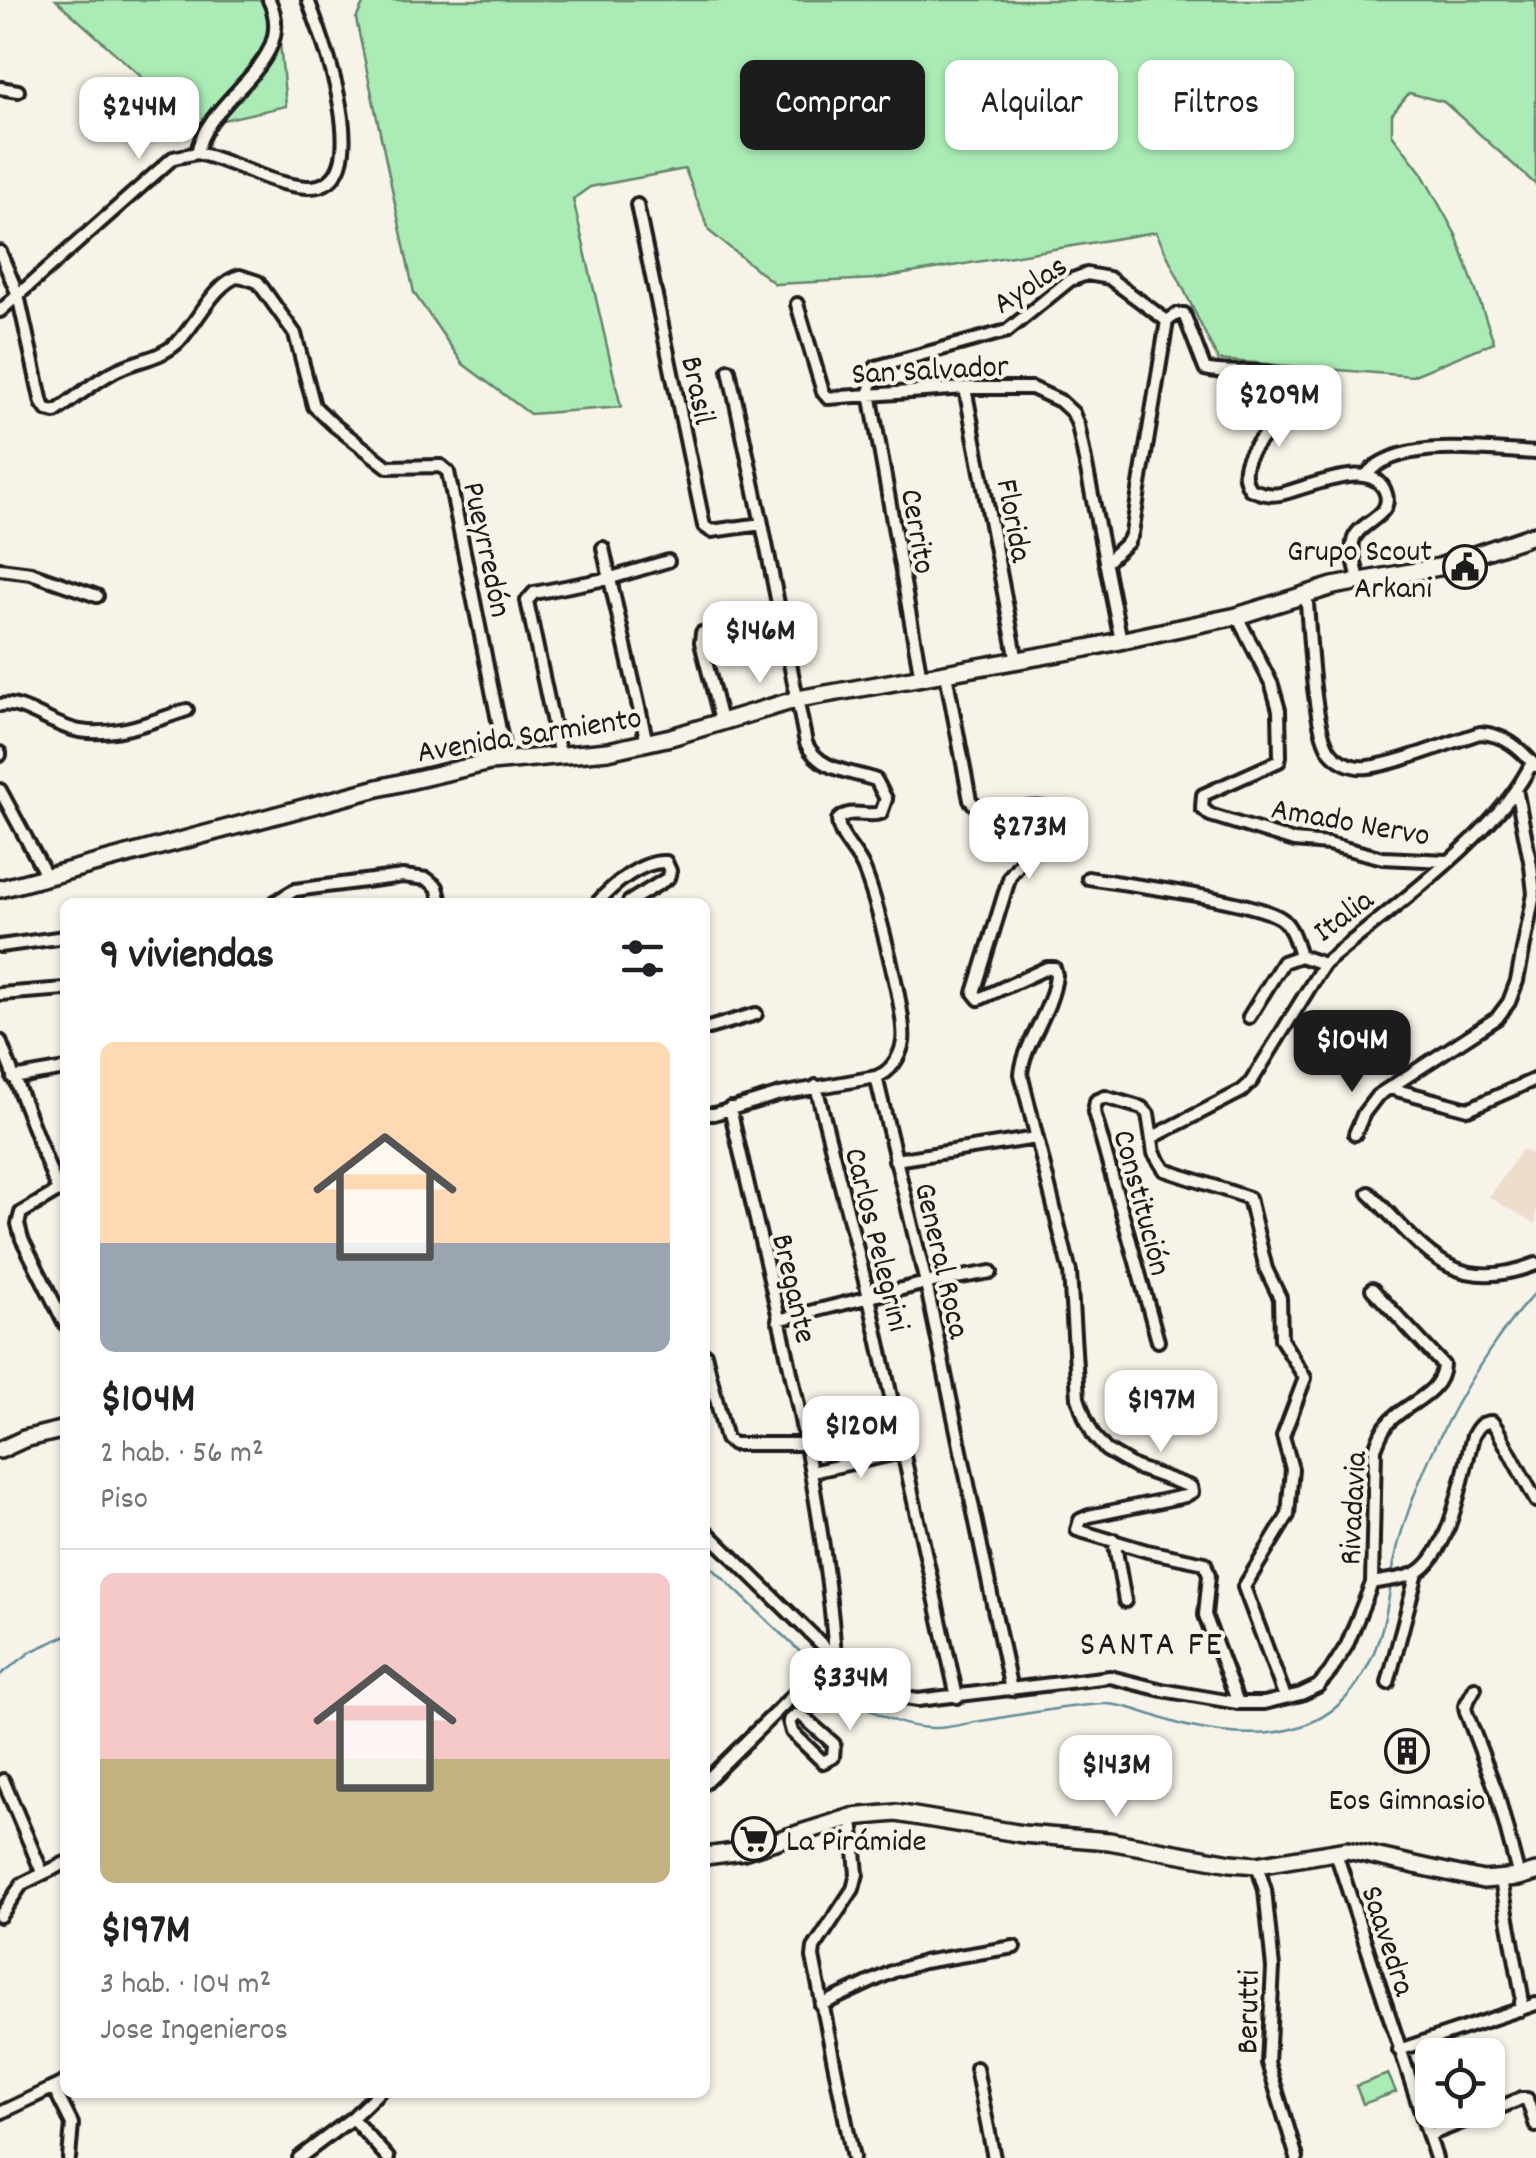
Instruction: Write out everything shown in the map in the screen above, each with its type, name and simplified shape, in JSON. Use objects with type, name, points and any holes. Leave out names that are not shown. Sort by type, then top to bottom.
[{"type":"street","points":[[197,153],[202,134],[272,49],[278,17],[269,0]]},
{"type":"street","points":[[0,311],[173,158],[197,153],[222,158],[287,184],[311,187],[335,178],[345,147],[328,55],[308,0]]},
{"type":"street","points":[[0,88],[18,91]]},
{"type":"street","name":"Brasil","points":[[637,205],[704,526],[711,531],[762,524]]},
{"type":"street","name":"Pueyrredón","points":[[0,252],[18,295],[42,403],[47,410],[55,412],[117,370],[158,357],[173,347],[222,284],[240,276],[258,282],[298,339],[314,406],[388,467],[441,466],[448,472],[506,760]]},
{"type":"street","name":"Ayolas","points":[[870,394],[871,375],[876,367],[1007,331],[1070,280],[1087,274],[1109,278],[1167,321]]},
{"type":"street","name":"San Salvador","points":[[797,304],[828,398],[965,388],[1032,388],[1060,400],[1073,413],[1121,641]]},
{"type":"street","points":[[1105,562],[1132,534],[1167,321],[1177,314],[1184,314],[1205,369],[1280,375],[1296,387],[1294,399],[1244,461],[1242,473],[1250,489],[1277,494],[1340,476],[1366,475],[1384,463],[1432,448],[1536,453]]},
{"type":"street","name":"Brasil","points":[[729,370],[811,753],[834,768],[876,780],[886,800],[881,812],[872,816],[854,812],[838,820],[842,835],[864,871],[902,1019],[903,1040],[898,1055],[886,1074],[876,1078]]},
{"type":"street","name":"Florida","points":[[965,388],[1017,661]]},
{"type":"street","name":"Cerrito","points":[[870,394],[921,678]]},
{"type":"street","points":[[1360,580],[1353,543],[1356,535],[1385,509],[1388,497],[1384,487],[1366,475]]},
{"type":"street","name":"Avenida Sarmiento","points":[[0,889],[374,788],[506,760],[608,752],[798,699],[1017,661],[1237,616],[1306,593],[1440,567],[1536,534]]},
{"type":"street","points":[[603,548],[647,742]]},
{"type":"street","points":[[560,756],[527,601],[534,594],[668,562]]},
{"type":"street","points":[[0,569],[32,573],[98,596]]},
{"type":"street","points":[[1306,593],[1320,724],[1334,758],[1369,768],[1480,733],[1506,740],[1534,764]]},
{"type":"street","points":[[721,721],[700,642],[702,633],[780,612]]},
{"type":"street","name":"Amado Nervo","points":[[1237,616],[1272,684],[1279,710],[1280,756],[1267,768],[1203,795],[1202,808],[1210,815],[1294,841],[1328,844],[1383,858],[1448,862]]},
{"type":"street","points":[[946,674],[970,800],[981,811],[1044,808],[1055,819],[1010,876],[974,992],[979,1000],[1054,968],[1055,988],[1042,1025],[1023,1059],[1021,1074],[1070,1272],[1078,1398],[1084,1418],[1106,1450],[1135,1468],[1191,1488],[1192,1492],[1089,1516],[1076,1525],[1077,1530],[1205,1563],[1210,1575],[1205,1615],[1238,1702]]},
{"type":"street","points":[[0,705],[16,704],[43,720],[76,731],[103,733],[187,710]]},
{"type":"street","name":"Italia","points":[[1088,878],[1210,898],[1276,916],[1290,929],[1300,956],[1324,964],[1467,846],[1534,764]]},
{"type":"street","points":[[1356,1134],[1376,1096],[1497,1018],[1513,992],[1534,894],[1516,789]]},
{"type":"street","points":[[0,790],[47,877]]},
{"type":"street","points":[[602,898],[616,884],[650,863],[666,862],[668,878],[636,898]]},
{"type":"street","points":[[282,898],[295,890],[319,885],[402,876],[427,878],[437,887],[440,898]]},
{"type":"street","points":[[0,946],[60,938]]},
{"type":"street","points":[[1250,1017],[1283,962],[1300,956]]},
{"type":"street","points":[[1153,1137],[1242,1091],[1252,1082],[1324,964]]},
{"type":"street","points":[[0,994],[60,989]]},
{"type":"street","points":[[710,1029],[756,1014]]},
{"type":"street","points":[[0,1042],[60,1187]]},
{"type":"street","points":[[12,1078],[60,1070]]},
{"type":"street","points":[[710,1113],[816,1086],[876,1078]]},
{"type":"street","name":"General Roca","points":[[876,1078],[926,1283],[1010,1690]]},
{"type":"street","points":[[1389,1088],[1468,1109],[1536,1079]]},
{"type":"street","name":"Carlos Pelegrini","points":[[816,1086],[869,1297],[958,1697]]},
{"type":"street","name":"Constitución","points":[[1158,1340],[1094,1112],[1096,1101],[1114,1097],[1142,1108],[1152,1124],[1158,1164],[1165,1170],[1250,1198],[1266,1269],[1280,1298],[1281,1339],[1305,1378],[1283,1436],[1292,1469],[1288,1515],[1244,1587],[1285,1698]]},
{"type":"street","name":"Bregante","points":[[730,1108],[806,1444],[825,1548],[832,1657]]},
{"type":"street","points":[[896,1160],[1036,1138]]},
{"type":"street","points":[[60,1193],[21,1213],[18,1224],[60,1314]]},
{"type":"street","points":[[1369,1193],[1432,1256],[1460,1273],[1501,1275],[1536,1264]]},
{"type":"street","points":[[778,1320],[926,1283],[991,1272]]},
{"type":"street","name":"Rivadavia","points":[[710,1535],[832,1657],[879,1694],[918,1700],[958,1697],[1110,1676],[1162,1690],[1264,1703],[1318,1686],[1347,1645],[1372,1583],[1375,1450],[1381,1432],[1438,1385],[1443,1365],[1372,1289]]},
{"type":"street","points":[[710,1374],[726,1439],[733,1444],[806,1444]]},
{"type":"street","points":[[1372,1583],[1412,1574],[1432,1558],[1445,1536],[1474,1436],[1478,1426],[1485,1422],[1492,1422],[1497,1429],[1536,1501]]},
{"type":"street","points":[[0,1450],[24,1439],[60,1431]]},
{"type":"street","points":[[811,1472],[902,1452]]},
{"type":"street","points":[[1114,1540],[1125,1602]]},
{"type":"street","points":[[1388,1683],[1412,1574]]},
{"type":"street","points":[[710,1777],[832,1657]]},
{"type":"street","points":[[1476,1688],[1466,1712],[1498,1793],[1519,1878]]},
{"type":"street","points":[[782,1707],[792,1717]]},
{"type":"street","points":[[801,1715],[834,1744],[833,1757],[823,1762],[818,1758],[792,1732],[792,1717],[801,1715]]},
{"type":"street","points":[[3,1780],[42,1872]]},
{"type":"street","points":[[710,1855],[744,1852],[852,1817],[912,1814],[1023,1834],[1109,1841],[1256,1865],[1335,1850],[1470,1877],[1500,1880],[1536,1872]]},
{"type":"street","points":[[852,1817],[857,1874],[853,1888],[814,1948],[814,1968],[852,2158]]},
{"type":"street","name":"Saavedra","points":[[1335,1850],[1436,2158]]},
{"type":"street","points":[[0,1916],[22,1884],[60,1865]]},
{"type":"street","name":"Berutti","points":[[1256,1865],[1265,1890],[1272,1953],[1268,2062],[1297,2158]]},
{"type":"street","points":[[1500,1880],[1522,1996],[1520,2010]]},
{"type":"street","points":[[822,2005],[894,1971],[1014,1946]]},
{"type":"street","points":[[1399,2050],[1536,2004]]},
{"type":"street","points":[[976,2068],[994,2158]]},
{"type":"street","points":[[0,2113],[60,2085]]},
{"type":"street","points":[[64,2098],[72,2124],[69,2158]]},
{"type":"street","points":[[298,2158],[373,2098]]},
{"type":"street","points":[[1429,2135],[1522,2098],[1527,2099],[1536,2126]]},
{"type":"street","points":[[352,2118],[388,2158]]},
{"type":"shaded area","points":[[1522,1149],[1536,1157],[1536,1224],[1489,1197]]},
{"type":"green space","points":[[56,0],[276,0],[286,106],[196,126]]},
{"type":"green space","points":[[365,0],[1536,0],[1536,185],[1444,102],[1409,93],[1392,114],[1392,134],[1421,172],[1456,235],[1494,342],[1412,376],[1218,360],[1156,232],[875,279],[775,284],[709,231],[685,169],[590,187],[573,199],[621,407],[530,414],[463,364],[414,293],[356,19]]},
{"type":"green space","points":[[1388,2074],[1396,2092],[1363,2104],[1356,2086]]},
{"type":"waterway","points":[[1392,1576],[1411,1504],[1446,1425],[1490,1350],[1536,1292]]},
{"type":"waterway","points":[[710,1566],[816,1667]]},
{"type":"waterway","points":[[822,1672],[873,1711],[920,1727],[947,1727],[1103,1704],[1123,1706],[1191,1727],[1272,1733],[1304,1725],[1331,1711],[1353,1689],[1370,1661],[1383,1626],[1391,1583]]},
{"type":"waterway","points":[[0,1675],[32,1651],[60,1638]]},
{"type":"place","name":"Grupo Scout Arkani","points":[[1465,567]]},
{"type":"place","name":"Eos Gimnasio","points":[[1407,1751]]},
{"type":"place","name":"La Pirámide","points":[[754,1839]]},
{"type":"district","name":"SANTA FE","points":[[1152,1642]]}]
